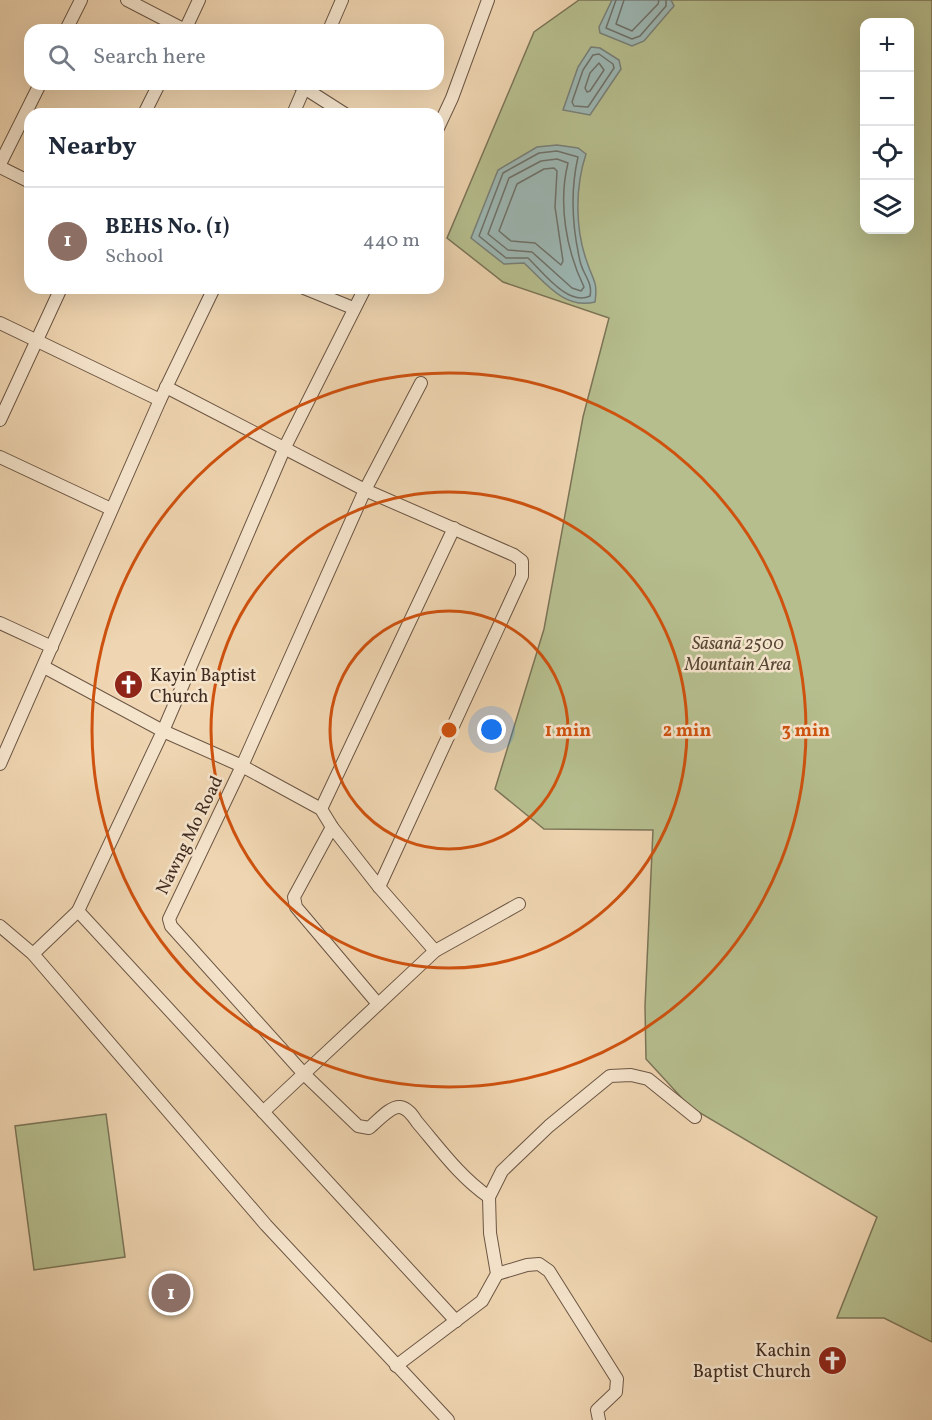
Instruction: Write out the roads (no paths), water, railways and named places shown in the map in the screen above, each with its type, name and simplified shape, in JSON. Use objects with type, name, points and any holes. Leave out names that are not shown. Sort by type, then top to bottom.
[{"type":"street","points":[[69,24],[81,0]]},
{"type":"street","points":[[127,0],[173,24]]},
{"type":"street","points":[[188,24],[199,0]]},
{"type":"street","points":[[332,24],[342,0]]},
{"type":"street","points":[[444,115],[488,0]]},
{"type":"street","points":[[28,108],[37,90]]},
{"type":"street","points":[[147,108],[156,90]]},
{"type":"street","points":[[295,108],[301,90]]},
{"type":"street","points":[[310,90],[336,108]]},
{"type":"street","points":[[24,116],[0,165],[24,179]]},
{"type":"street","points":[[0,420],[58,294]]},
{"type":"street","points":[[0,764],[111,509],[211,294]]},
{"type":"street","points":[[319,294],[353,308]]},
{"type":"street","points":[[33,954],[78,911],[164,731],[285,447],[361,294]]},
{"type":"street","points":[[0,323],[160,400]]},
{"type":"street","name":"Nawng Mo Road","points":[[421,383],[365,490],[242,766],[171,912],[171,926],[304,1074],[358,1126],[364,1129],[369,1128],[393,1108],[401,1107],[408,1111],[432,1144],[475,1188],[489,1197]]},
{"type":"street","points":[[166,387],[365,490],[514,555],[522,561],[522,576],[379,887]]},
{"type":"street","points":[[0,457],[111,509]]},
{"type":"street","points":[[321,809],[454,528]]},
{"type":"street","points":[[0,623],[52,647]]},
{"type":"street","points":[[44,667],[164,731],[242,766],[321,809],[332,827],[379,887],[435,951]]},
{"type":"street","points":[[332,827],[294,897],[296,907],[378,1005]]},
{"type":"street","points":[[263,1112],[435,951],[519,904]]},
{"type":"street","points":[[78,911],[456,1321]]},
{"type":"street","points":[[0,926],[33,954],[266,1225],[448,1420]]},
{"type":"street","points":[[396,1366],[482,1301],[497,1274],[490,1233],[489,1197],[502,1171],[549,1126],[610,1076],[631,1075],[648,1079],[695,1117]]},
{"type":"street","points":[[497,1274],[527,1265],[539,1264],[549,1271],[617,1379],[616,1392],[604,1400],[597,1410],[599,1420]]},
{"type":"water","points":[[612,0],[671,0],[674,6],[644,41],[632,46],[600,33],[599,27]]},
{"type":"water","points":[[591,47],[600,48],[619,60],[621,69],[590,115],[563,110],[578,67]]},
{"type":"water","points":[[557,145],[578,148],[586,154],[580,180],[578,208],[580,236],[595,285],[595,302],[574,302],[564,298],[524,263],[504,264],[471,238],[498,170],[537,147]]},
{"type":"place","name":"Kayin Baptist Church","points":[[129,685]]},
{"type":"place","name":"BEHS No. (1)","points":[[171,1293]]},
{"type":"place","name":"Kachin Baptist Church","points":[[832,1360]]},
{"type":"park label","name":"Sāsanā 2500 Mountain Area","points":[[738,653]]}]
